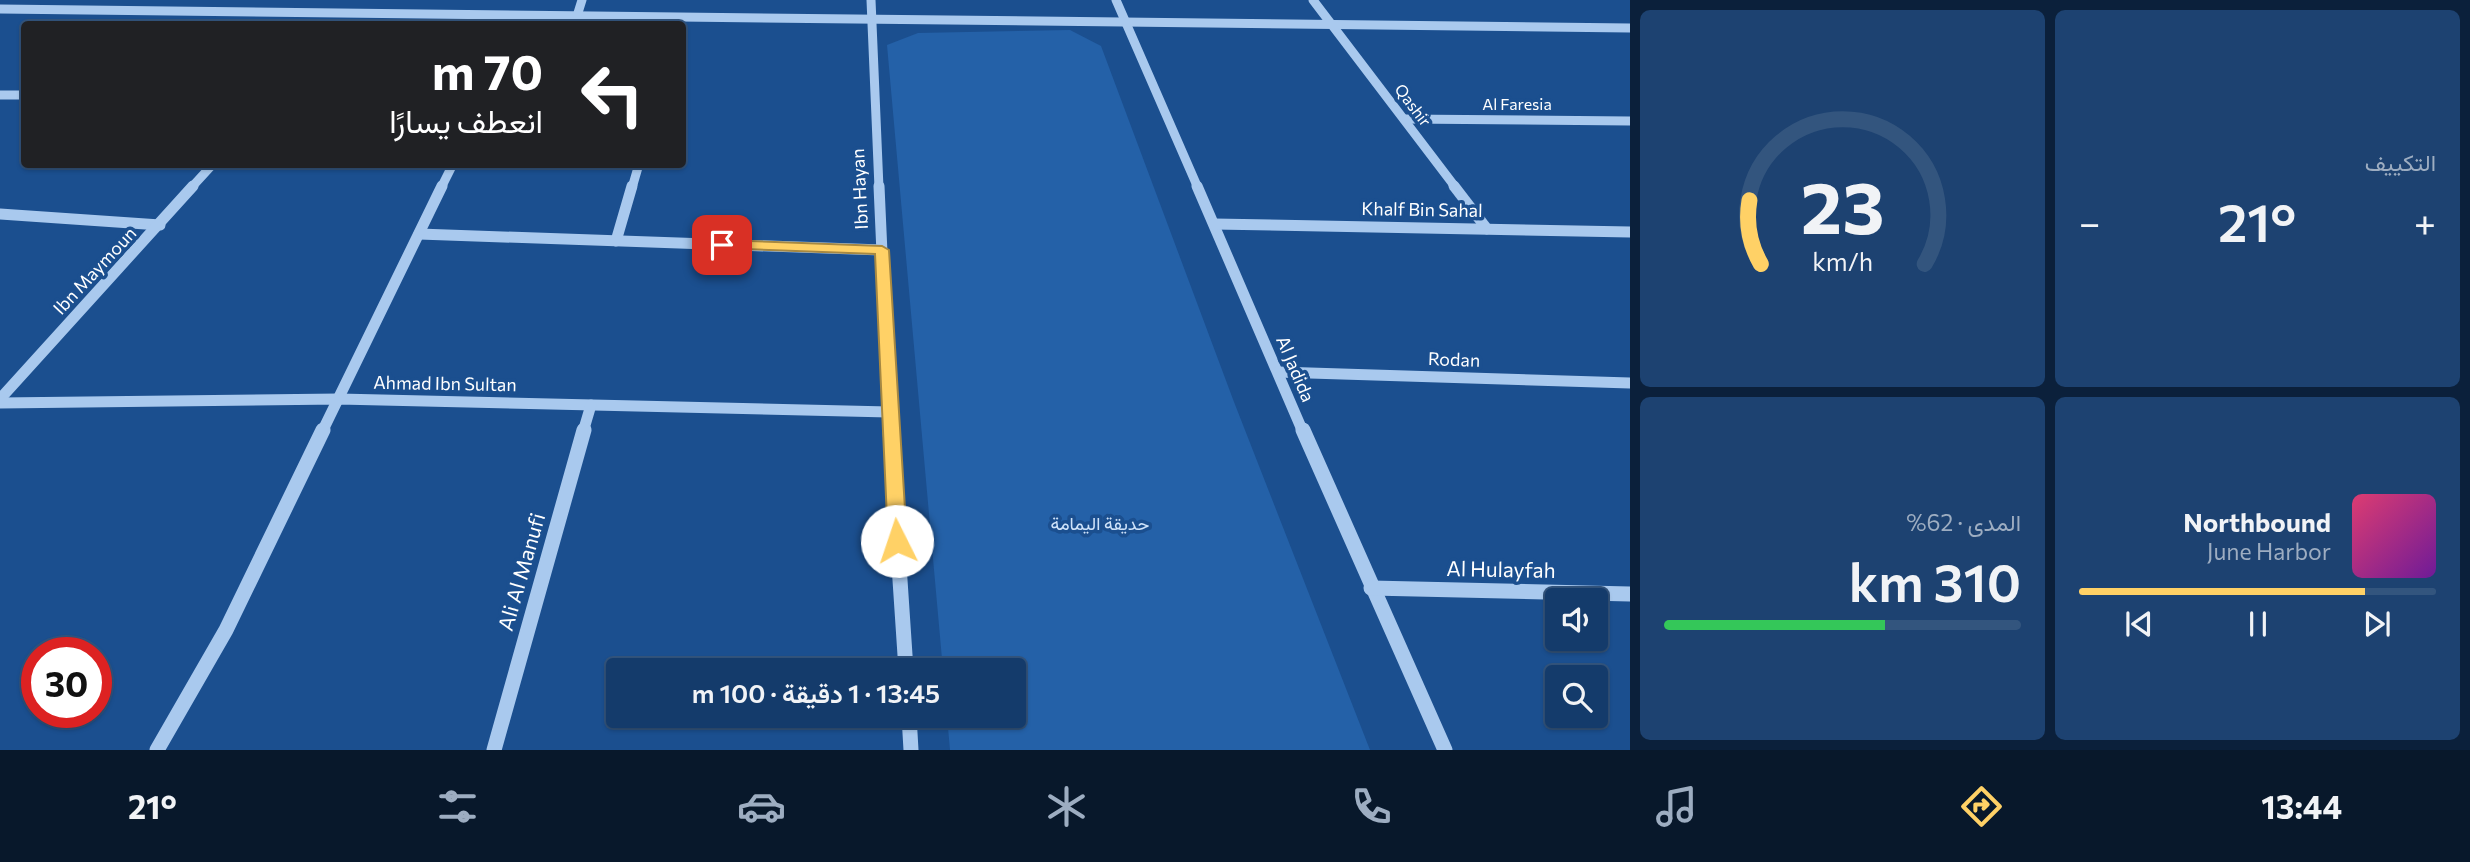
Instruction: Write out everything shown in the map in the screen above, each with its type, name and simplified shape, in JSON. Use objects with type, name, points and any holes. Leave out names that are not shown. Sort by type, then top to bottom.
[{"type":"street","points":[[80,10],[93,0]]},
{"type":"street","points":[[245,12],[256,0]]},
{"type":"street","points":[[577,16],[582,0]]},
{"type":"street","name":"Ibn Hayan","points":[[870,0],[889,412],[905,658]]},
{"type":"street","name":"Al Jadida","points":[[1116,0],[1371,588],[1445,750]]},
{"type":"street","name":"Qashir","points":[[1313,0],[1487,229]]},
{"type":"street","points":[[0,9],[526,15],[681,21],[871,19],[1630,28]]},
{"type":"street","points":[[337,21],[344,13]]},
{"type":"street","points":[[523,21],[526,15]]},
{"type":"street","points":[[0,95],[21,95]]},
{"type":"street","name":"Al Faresia","points":[[1404,119],[1630,121]]},
{"type":"street","name":"Ibn Maymoun","points":[[0,401],[210,168]]},
{"type":"street","points":[[157,750],[226,630],[451,168]]},
{"type":"street","points":[[616,241],[638,168]]},
{"type":"street","points":[[0,214],[160,225]]},
{"type":"street","name":"Khalf Bin Sahal","points":[[1214,224],[1630,232]]},
{"type":"street","points":[[419,234],[882,250]]},
{"type":"street","name":"Rodan","points":[[1278,372],[1630,383]]},
{"type":"street","name":"Ahmad Ibn Sultan","points":[[0,401],[339,399],[889,412]]},
{"type":"street","name":"Ali Al Manufi","points":[[494,750],[591,405]]},
{"type":"street","name":"Al Hulayfah","points":[[1371,588],[1630,594]]},
{"type":"street","points":[[910,728],[911,750]]},
{"type":"green space","name":"حديقة اليمامة","points":[[1070,30],[1101,46],[1234,402],[1370,750],[950,750],[948,728],[1026,728],[1026,658],[942,658],[887,45],[918,33]]},
{"type":"route","points":[[722,245],[882,250],[897,541]]}]
